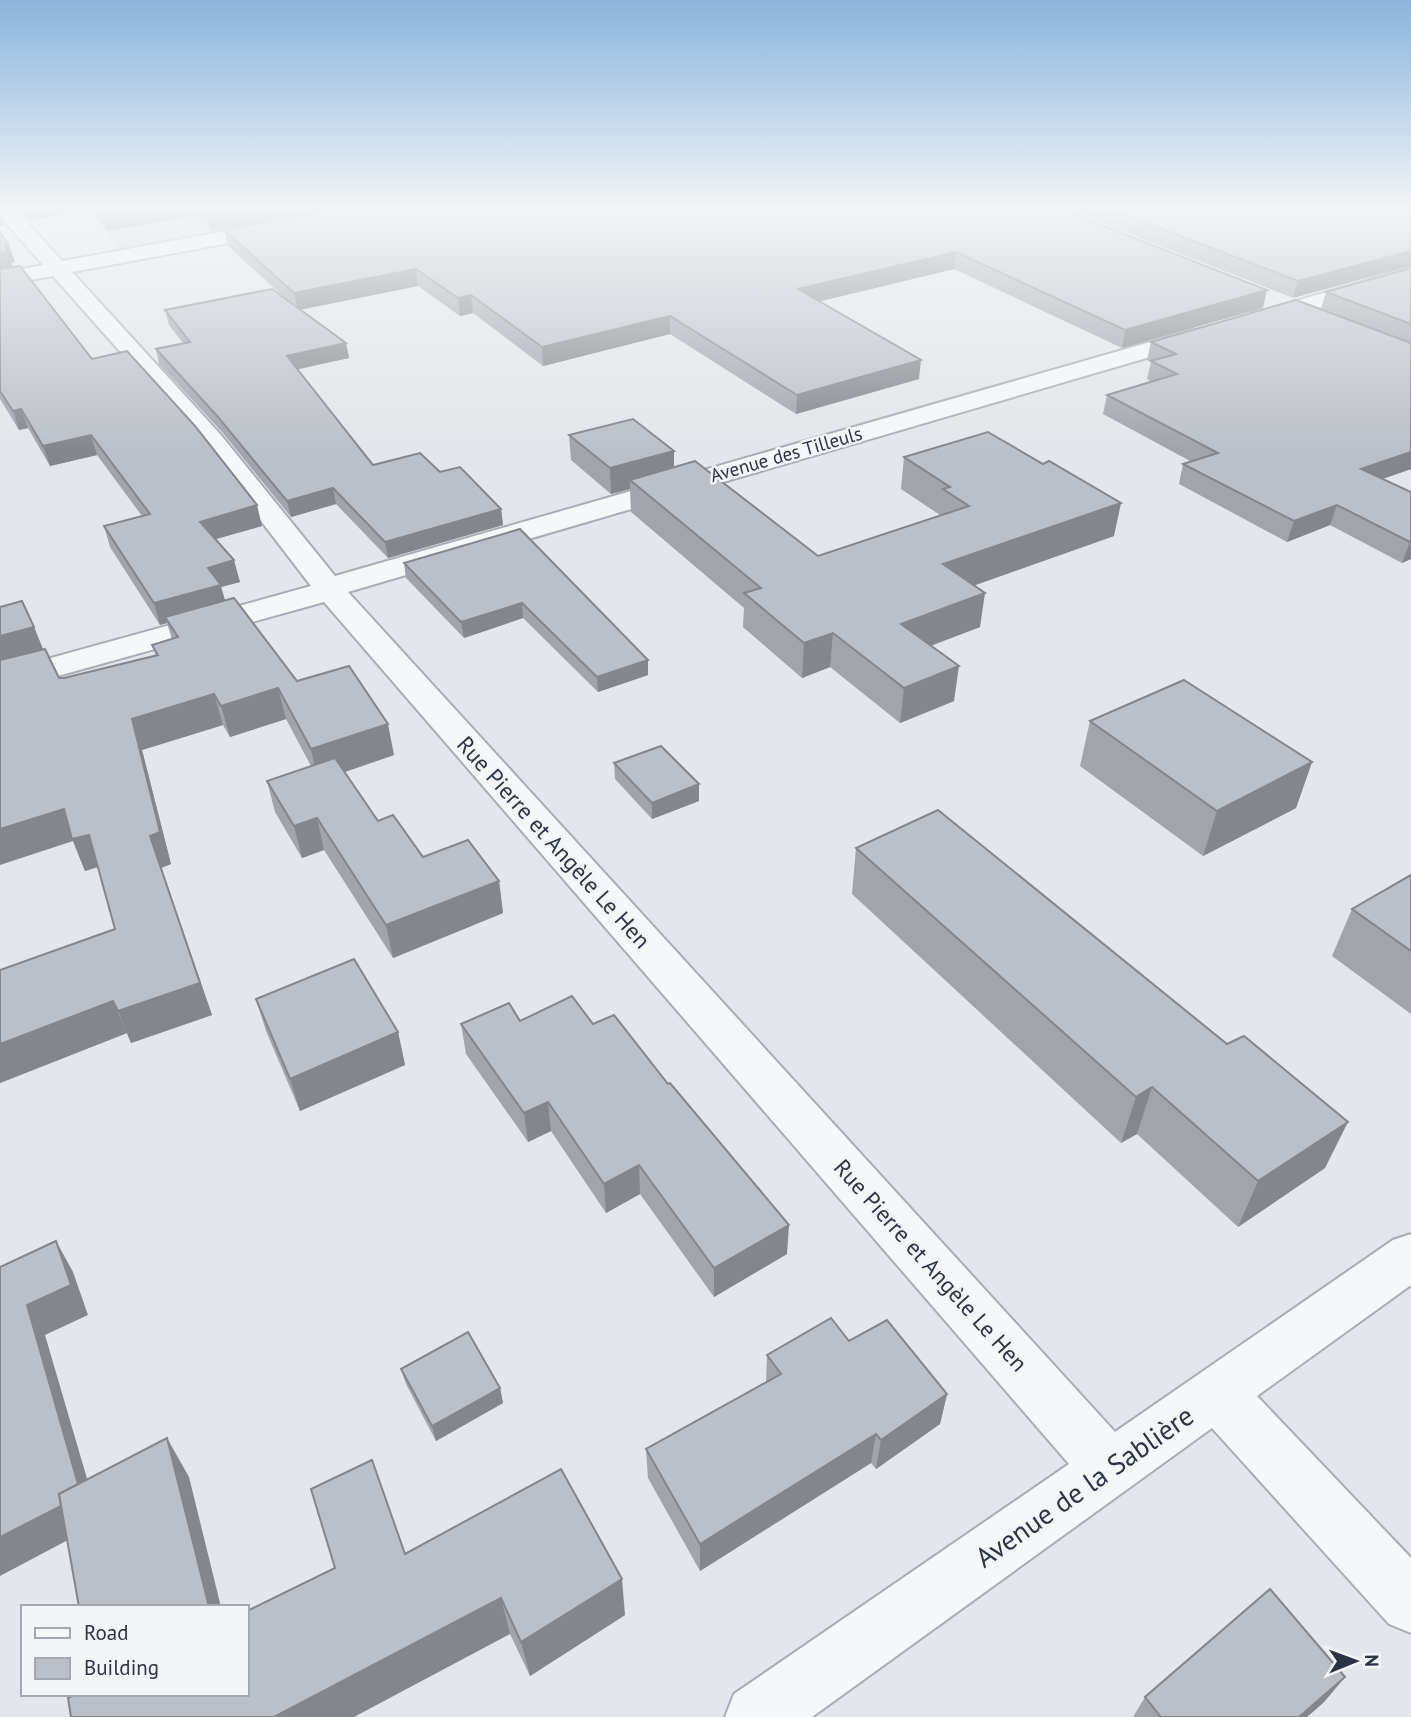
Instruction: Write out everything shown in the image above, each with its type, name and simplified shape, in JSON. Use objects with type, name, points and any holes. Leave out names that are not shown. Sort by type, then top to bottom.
[{"type":"street","name":"Rue Pierre et Angèle Le Hen","points":[[75,289],[211,439],[329,589],[1111,1469]]},
{"type":"street","name":"Avenue des Tilleuls","points":[[0,682],[304,599],[384,570],[1360,289]]},
{"type":"street","points":[[1259,295],[1329,323]]},
{"type":"street","name":"Avenue de la Sablière","points":[[757,1717],[1411,1256]]},
{"type":"street","points":[[1216,1392],[1411,1602]]},
{"type":"building","points":[[0,289],[38,289],[92,359],[127,351],[195,426],[257,505],[200,522],[234,560],[208,568],[221,585],[154,603],[104,526],[150,514],[91,435],[43,446],[21,409],[13,411],[0,391]]},
{"type":"building","points":[[272,289],[346,343],[287,356],[373,465],[420,453],[440,472],[460,467],[501,509],[385,542],[333,488],[287,501],[218,417],[156,349],[190,342],[165,310]]},
{"type":"building","points":[[290,289],[314,289],[294,293]]},
{"type":"building","points":[[445,289],[798,289],[921,360],[797,395],[670,316],[542,347],[471,295],[458,298]]},
{"type":"building","points":[[1036,289],[1267,290],[1125,330]]},
{"type":"building","points":[[1336,289],[1411,289],[1411,324],[1326,292]]},
{"type":"building","points":[[1296,300],[1411,343],[1411,452],[1361,469],[1411,492],[1410,542],[1337,505],[1294,521],[1183,464],[1218,453],[1107,395],[1177,374],[1151,361],[1176,354],[1151,342]]},
{"type":"building","points":[[633,419],[674,451],[610,468],[569,435]]},
{"type":"building","points":[[988,432],[1043,464],[1049,461],[1121,503],[943,564],[985,593],[901,624],[959,666],[904,688],[833,633],[804,643],[744,593],[761,588],[630,480],[695,461],[818,556],[969,506],[943,489],[950,487],[904,457]]},
{"type":"building","points":[[520,529],[648,660],[597,677],[522,603],[461,622],[404,563]]},
{"type":"building","points":[[234,598],[297,681],[349,666],[388,724],[311,749],[278,688],[221,706],[214,694],[132,719],[160,832],[150,836],[200,983],[118,1011],[113,1001],[0,1044],[0,970],[115,929],[89,835],[72,839],[64,809],[0,829],[0,660],[45,649],[59,678],[64,678],[158,655],[152,645],[178,637],[165,617]]},
{"type":"building","points":[[22,601],[34,627],[0,636],[0,607]]},
{"type":"building","points":[[1184,680],[1312,762],[1217,811],[1090,721]]},
{"type":"building","points":[[661,746],[699,784],[652,803],[614,763]]},
{"type":"building","points":[[335,758],[378,821],[393,815],[423,857],[468,840],[499,881],[386,925],[317,818],[294,826],[267,781]]},
{"type":"building","points":[[938,810],[1227,1044],[1244,1036],[1348,1122],[1258,1181],[1152,1087],[1136,1097],[856,848]]},
{"type":"building","points":[[1411,875],[1411,951],[1352,909]]},
{"type":"building","points":[[354,959],[398,1032],[290,1079],[256,999]]},
{"type":"building","points":[[572,996],[593,1024],[614,1015],[668,1084],[670,1083],[789,1225],[714,1268],[639,1165],[604,1184],[548,1102],[524,1113],[461,1024],[509,1003],[520,1021]]},
{"type":"building","points":[[56,1241],[71,1285],[27,1305],[78,1484],[59,1494],[61,1506],[0,1537],[0,1267]]},
{"type":"building","points":[[831,1318],[849,1341],[887,1320],[947,1394],[881,1440],[876,1434],[700,1544],[646,1449],[781,1374],[767,1355]]},
{"type":"building","points":[[468,1332],[500,1388],[432,1426],[401,1369]]},
{"type":"building","points":[[167,1438],[209,1605],[79,1605],[59,1494]]},
{"type":"building","points":[[372,1460],[405,1554],[561,1469],[622,1579],[521,1642],[501,1598],[274,1717],[71,1717],[68,1698],[72,1696],[248,1696],[248,1611],[335,1568],[311,1489]]},
{"type":"building","points":[[1270,1589],[1345,1677],[1299,1717],[1161,1717],[1145,1697]]}]
